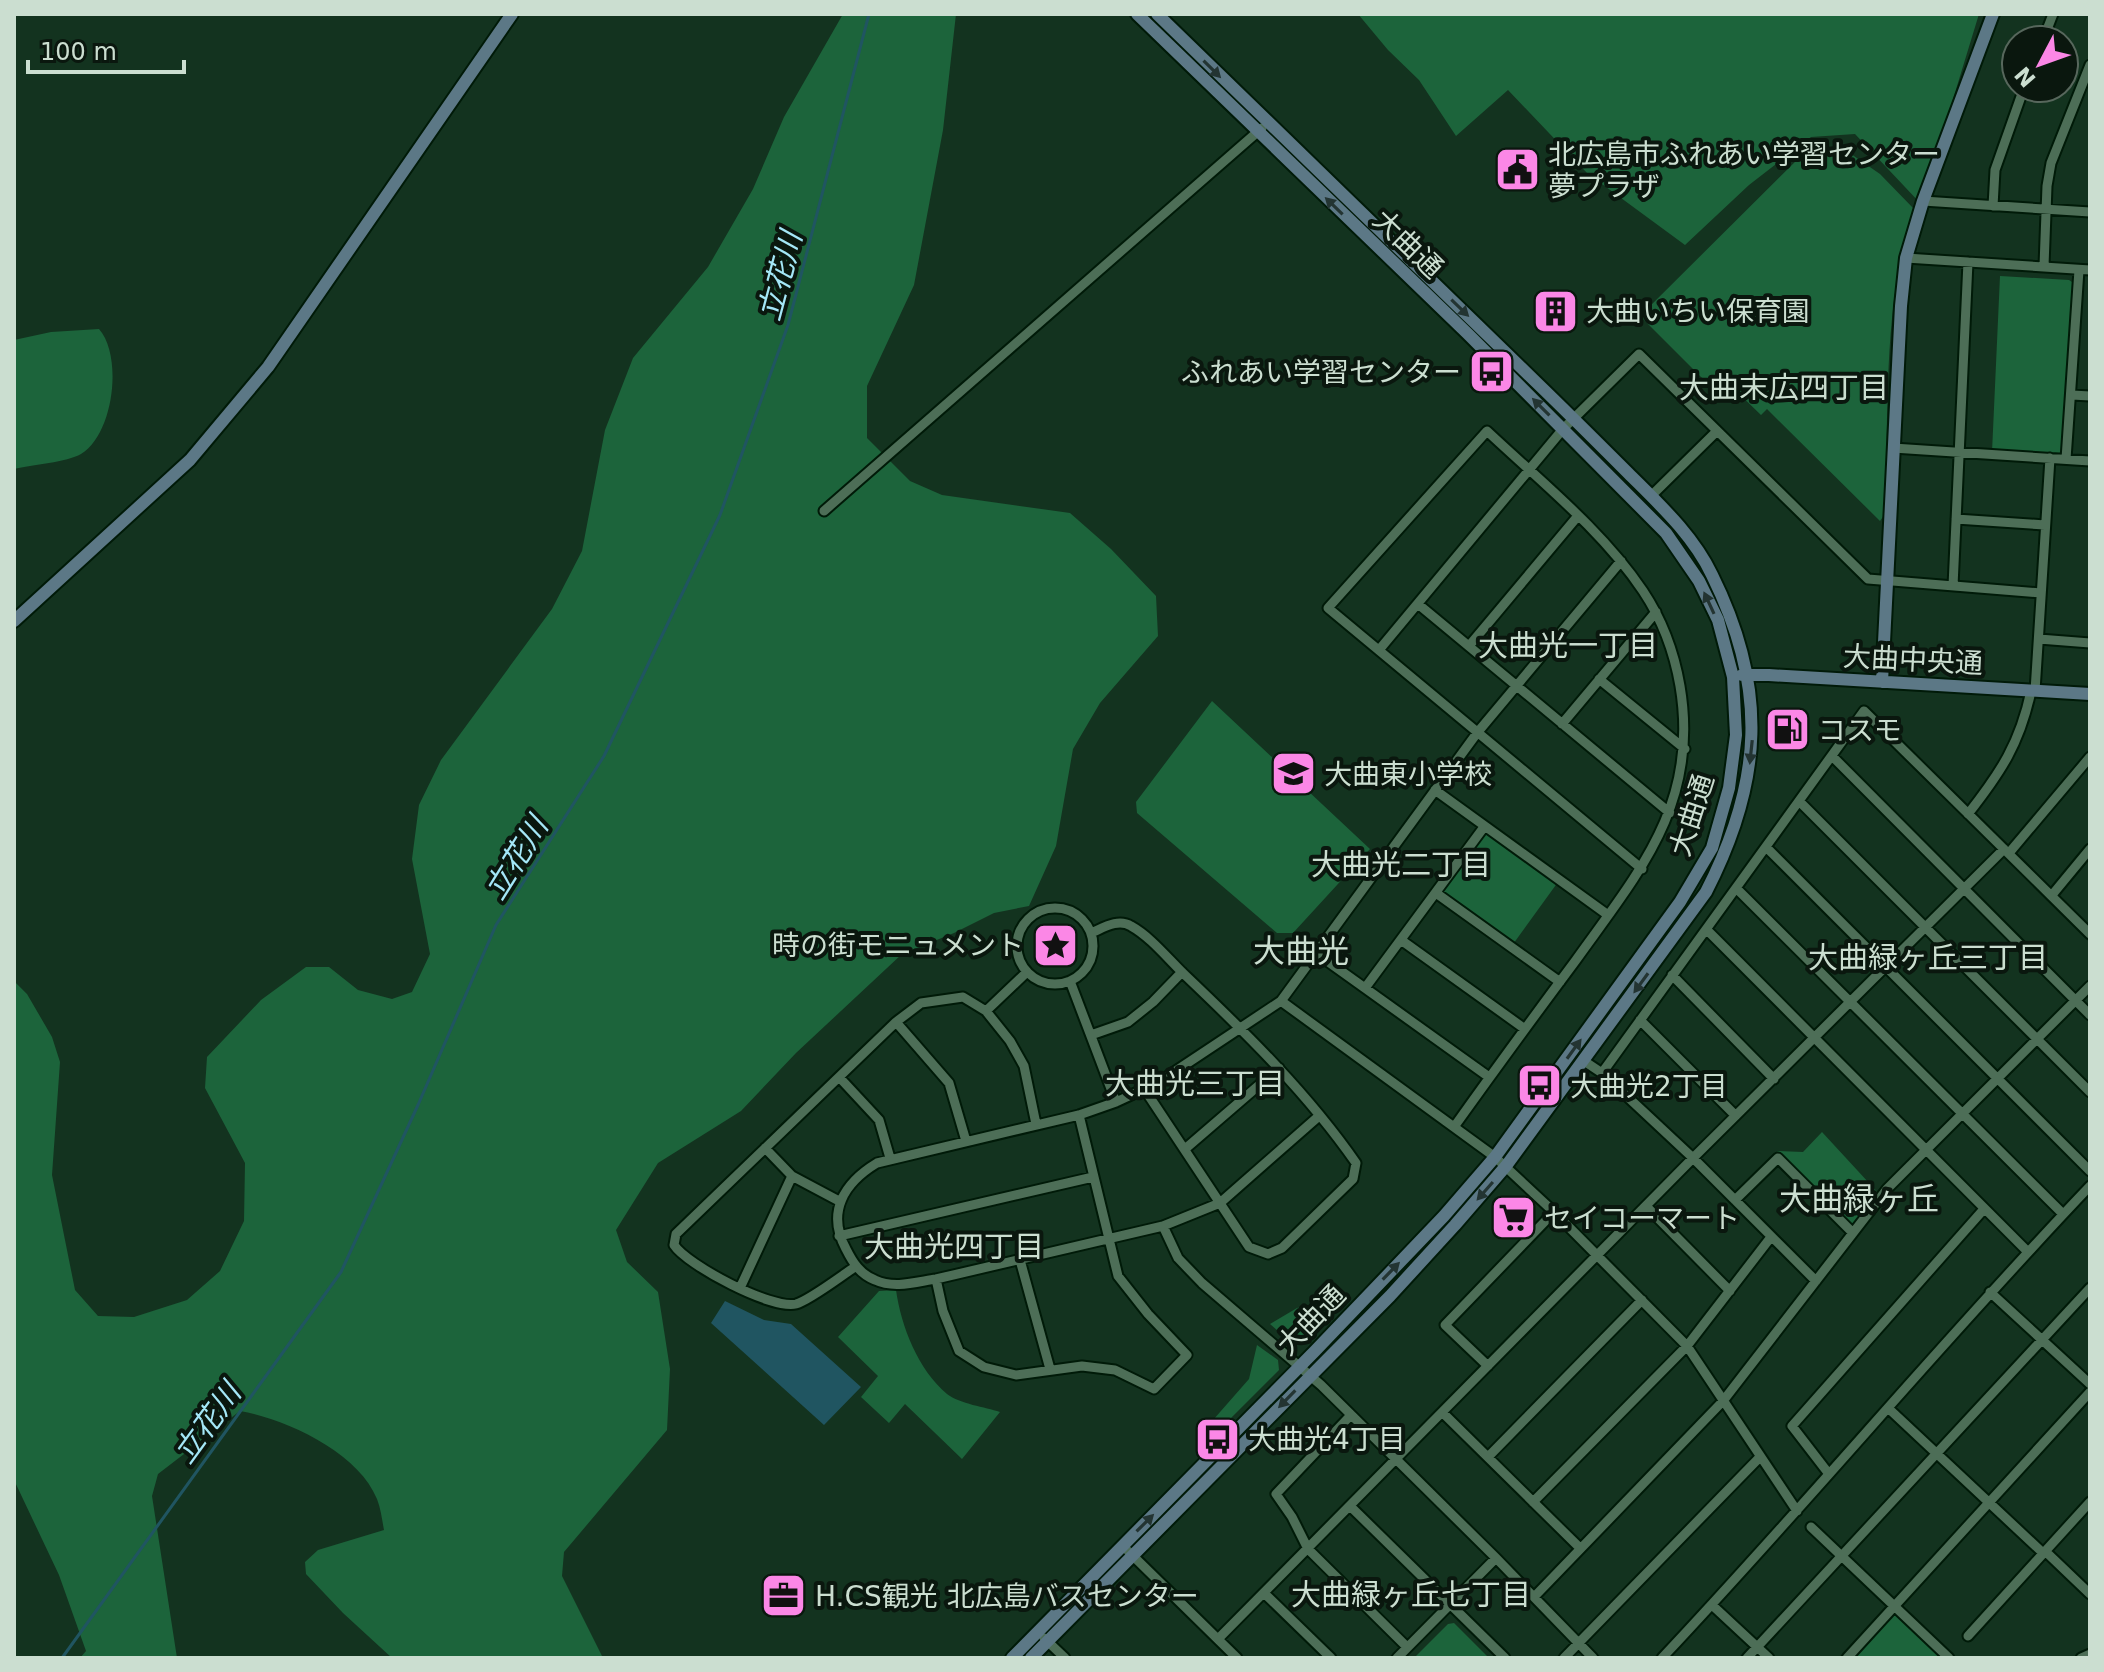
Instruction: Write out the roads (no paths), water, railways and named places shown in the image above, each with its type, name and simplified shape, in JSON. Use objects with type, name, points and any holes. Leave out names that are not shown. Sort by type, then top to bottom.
[{"type":"street","points":[[14,621],[190,460],[268,367],[512,14]]},
{"type":"street","name":"大曲通","points":[[1137,14],[1573,419],[1651,496],[1692,542],[1711,573],[1732,620],[1747,675],[1753,717],[1745,797],[1727,851],[1706,892],[1506,1166],[1390,1296],[1305,1370]]},
{"type":"street","name":"大曲通","points":[[1012,1658],[1042,1636],[1305,1370],[1495,1157],[1680,902],[1712,848],[1733,765],[1736,735],[1733,677],[1718,620],[1680,550],[1641,506],[1262,127],[1157,14]]},
{"type":"street","points":[[1882,682],[1906,258],[1923,201],[1993,14]]},
{"type":"street","points":[[2044,266],[2051,163],[2090,65]]},
{"type":"street","points":[[1993,206],[1995,170],[2018,104]]},
{"type":"street","points":[[824,511],[1262,127]]},
{"type":"street","points":[[1923,201],[2090,212]]},
{"type":"street","points":[[1906,258],[2085,270],[2076,332],[2066,459]]},
{"type":"street","points":[[1953,586],[1968,262]]},
{"type":"street","points":[[2076,332],[2090,333]]},
{"type":"street","points":[[1379,650],[1563,429],[1639,354],[1868,579],[2041,593]]},
{"type":"street","points":[[2072,395],[2090,396]]},
{"type":"street","points":[[1454,1127],[1642,869],[1670,813],[1685,749],[1683,706],[1675,659],[1656,612],[1621,561],[1487,431],[1328,608],[1642,869]]},
{"type":"street","points":[[1651,496],[1716,432]]},
{"type":"street","points":[[1893,448],[2090,461]]},
{"type":"street","points":[[1968,814],[2001,772],[2024,723],[2033,691],[2050,458]]},
{"type":"street","points":[[1469,646],[1577,517]]},
{"type":"street","points":[[1956,519],[2045,525]]},
{"type":"street","points":[[1319,1116],[1220,1203],[1163,1226],[936,1279],[897,1285],[875,1281],[855,1267],[839,1236],[839,1201],[859,1173],[890,1158],[1079,1115],[1116,1102],[1145,1090],[1281,1001],[1477,733],[1621,561]]},
{"type":"street","points":[[1418,604],[1670,813]]},
{"type":"street","points":[[1562,724],[1656,612]]},
{"type":"street","points":[[2039,639],[2090,643]]},
{"type":"street","name":"大曲中央通","points":[[1733,677],[1747,675],[2090,694]]},
{"type":"street","points":[[1599,679],[1685,749]]},
{"type":"street","points":[[1602,1073],[1864,711],[2090,934]]},
{"type":"street","points":[[1832,756],[2090,1015]]},
{"type":"street","points":[[1218,1639],[1735,1115],[2006,851],[2090,757]]},
{"type":"street","points":[[1435,790],[1608,915]]},
{"type":"street","points":[[1799,801],[2090,1092]]},
{"type":"street","points":[[1365,988],[1484,827]]},
{"type":"street","points":[[1766,847],[2090,1171]]},
{"type":"street","points":[[2052,895],[2090,849]]},
{"type":"street","points":[[1736,888],[2063,1214]]},
{"type":"street","points":[[1436,893],[1560,982]]},
{"type":"street","points":[[1065,909],[1085,923],[1091,933],[1092,956],[1080,975],[1070,981],[1047,983],[1027,972],[1020,962],[1018,938],[1030,917],[1041,911],[1065,909]]},
{"type":"street","points":[[1091,933],[1116,923],[1130,924],[1182,972],[1242,1029],[1319,1116],[1356,1163],[1353,1179],[1282,1248],[1268,1254],[1249,1247],[1145,1090]]},
{"type":"street","points":[[1707,930],[2027,1251]]},
{"type":"street","points":[[1401,940],[1525,1029]]},
{"type":"street","points":[[1316,953],[1489,1077]]},
{"type":"street","points":[[986,1011],[1027,972]]},
{"type":"street","points":[[1091,1035],[1128,1022],[1182,972]]},
{"type":"street","points":[[1672,975],[1774,1079]]},
{"type":"street","points":[[1070,981],[1116,1102]]},
{"type":"street","points":[[1534,1597],[1723,1401],[1887,1189],[2090,986]]},
{"type":"street","points":[[855,1267],[797,1303],[779,1305],[740,1288],[681,1255],[674,1245],[676,1234],[896,1022],[921,1003],[963,997],[986,1011],[1010,1041],[1024,1066],[1036,1124]]},
{"type":"street","points":[[1281,1001],[1495,1157],[1554,1212],[1687,1346],[1797,1511]]},
{"type":"street","points":[[1640,1020],[1735,1115]]},
{"type":"street","points":[[896,1022],[949,1083],[966,1141]]},
{"type":"street","points":[[1584,1061],[1602,1073],[1693,1158],[1816,1281]]},
{"type":"street","points":[[1185,1149],[1279,1068]]},
{"type":"street","points":[[839,1077],[879,1120],[890,1158]]},
{"type":"street","points":[[936,1279],[943,1311],[959,1351],[984,1367],[1016,1375],[1082,1366],[1115,1370],[1154,1389],[1187,1355],[1148,1314],[1118,1276],[1079,1115]]},
{"type":"street","points":[[765,1148],[792,1176],[839,1201]]},
{"type":"street","points":[[1735,1200],[1778,1158],[1853,1233]]},
{"type":"street","points":[[740,1288],[792,1176]]},
{"type":"street","points":[[839,1236],[1093,1177]]},
{"type":"street","points":[[1662,1658],[2027,1251],[2090,1186]]},
{"type":"street","points":[[1646,1206],[1730,1291]]},
{"type":"street","points":[[1829,1474],[1792,1426],[1984,1209]]},
{"type":"street","points":[[1488,1366],[1445,1325],[1554,1212]]},
{"type":"street","points":[[1163,1226],[1178,1258],[1202,1283],[1305,1370],[1593,1658]]},
{"type":"street","points":[[1533,1502],[1687,1346],[1771,1237]]},
{"type":"street","points":[[1020,1260],[1050,1369]]},
{"type":"street","points":[[1747,1658],[2090,1288]]},
{"type":"street","points":[[1990,1292],[2090,1384]]},
{"type":"street","points":[[1488,1457],[1642,1300]]},
{"type":"street","points":[[1847,1658],[2090,1392]]},
{"type":"street","points":[[1888,1408],[2090,1594]]},
{"type":"street","points":[[1443,1413],[1580,1548]]},
{"type":"street","points":[[1351,1415],[1276,1494],[1308,1549],[1407,1647]]},
{"type":"street","points":[[1564,1658],[1760,1457]]},
{"type":"street","points":[[1968,1636],[2090,1502]]},
{"type":"street","points":[[1350,1506],[1505,1658]]},
{"type":"street","points":[[1811,1527],[1949,1658]]},
{"type":"street","points":[[1127,1551],[1237,1658]]},
{"type":"street","points":[[1397,1658],[1496,1558]]},
{"type":"street","points":[[1264,1593],[1331,1658]]},
{"type":"street","points":[[1712,1605],[1769,1658]]},
{"type":"street","points":[[1042,1636],[1065,1658]]},
{"type":"street","name":"大曲通","points":[[1031,1658],[1042,1636]]},
{"type":"street","points":[[2081,1658],[2090,1654]]},
{"type":"water","points":[[725,1301],[764,1320],[791,1324],[861,1387],[824,1425],[711,1323]]},
{"type":"waterway","name":"立花川","points":[[62,1658],[341,1272],[496,925],[604,756],[720,515],[788,325],[869,14]]},
{"type":"place","name":"北広島市ふれあい学習センター 夢プラザ","points":[[1517,170]]},
{"type":"place","name":"大曲いちい保育園","points":[[1555,311]]},
{"type":"place","name":"ふれあい学習センター","points":[[1492,372]]},
{"type":"place","name":"コスモ","points":[[1787,730]]},
{"type":"place","name":"大曲東小学校","points":[[1293,774]]},
{"type":"place","name":"時の街モニュメント","points":[[1055,945]]},
{"type":"place","name":"大曲光2丁目","points":[[1539,1086]]},
{"type":"place","name":"セイコーマート","points":[[1513,1218]]},
{"type":"place","name":"大曲光4丁目","points":[[1217,1439]]},
{"type":"place","name":"H.CS観光 北広島バスセンター","points":[[784,1596]]},
{"type":"district","name":"大曲末広四丁目","points":[[1784,387]]},
{"type":"district","name":"大曲光一丁目","points":[[1568,645]]},
{"type":"district","name":"大曲光二丁目","points":[[1401,864]]},
{"type":"district","name":"大曲光","points":[[1301,951]]},
{"type":"district","name":"大曲緑ヶ丘三丁目","points":[[1928,957]]},
{"type":"district","name":"大曲光三丁目","points":[[1195,1083]]},
{"type":"district","name":"大曲緑ヶ丘","points":[[1859,1199]]},
{"type":"district","name":"大曲光四丁目","points":[[954,1246]]},
{"type":"district","name":"大曲緑ヶ丘七丁目","points":[[1411,1594]]}]
